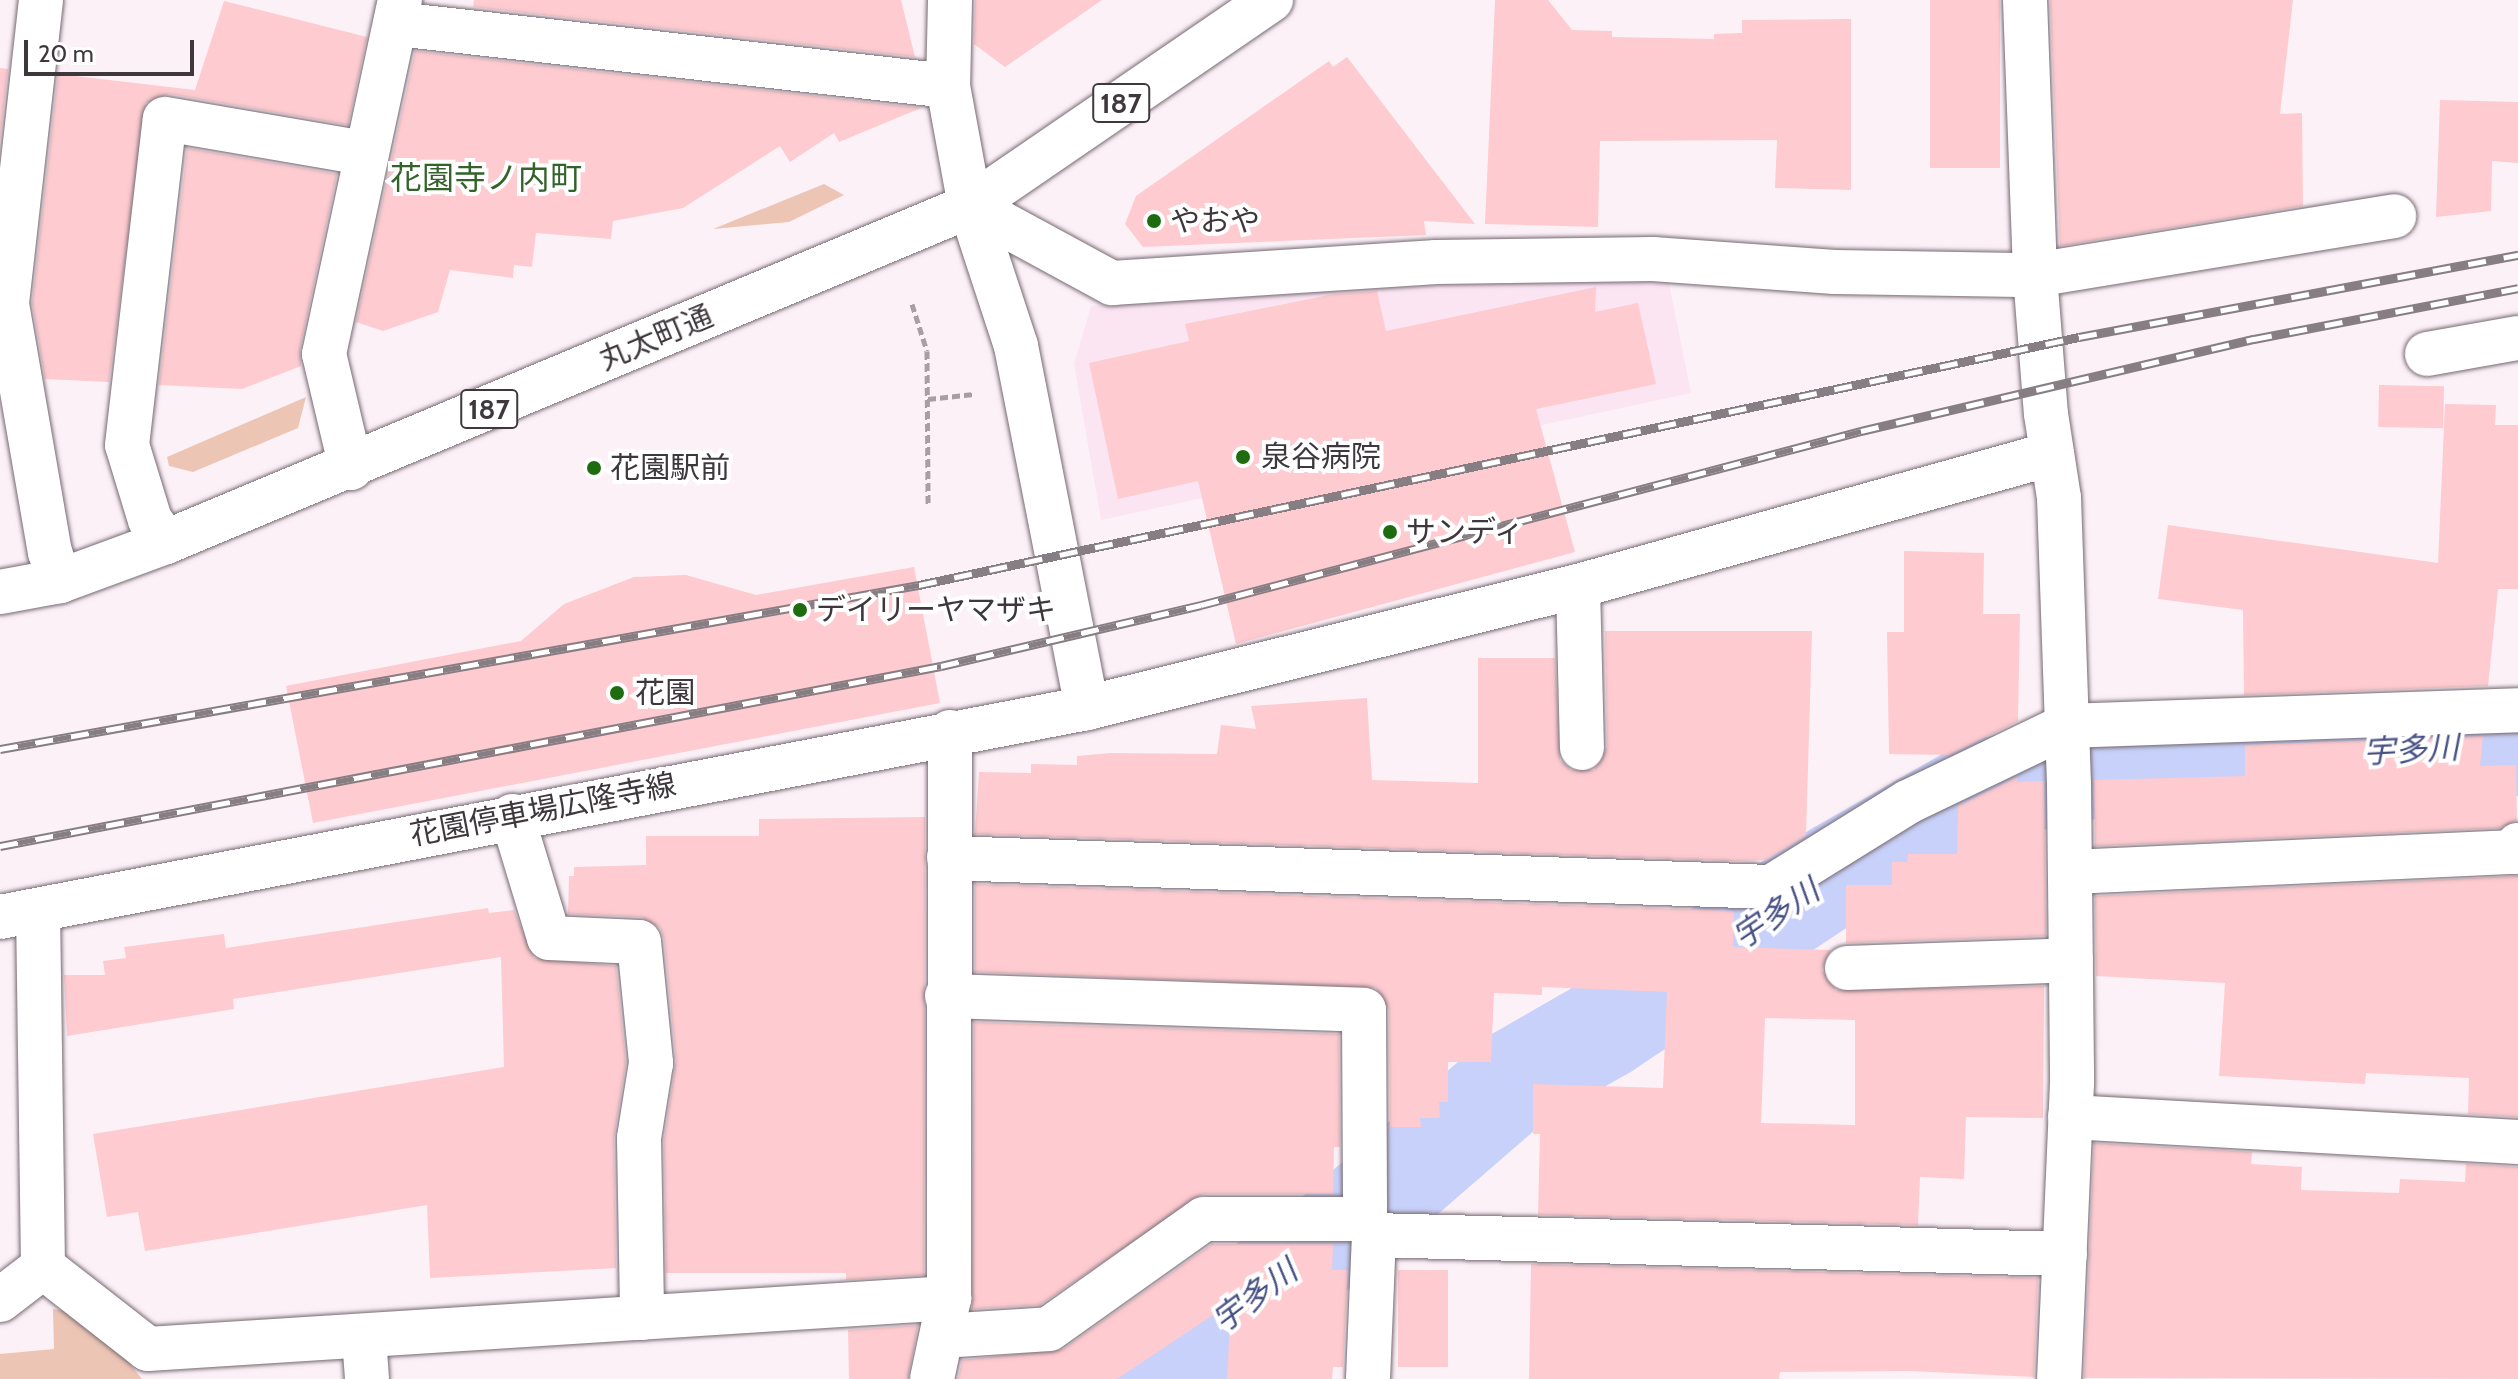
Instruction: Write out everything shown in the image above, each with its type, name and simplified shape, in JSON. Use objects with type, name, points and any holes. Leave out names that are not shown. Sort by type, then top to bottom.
[{"type":"street","points":[[41,0],[7,304],[50,552],[60,581]]},
{"type":"street","points":[[950,0],[948,86],[970,206],[1016,346],[1087,708]]},
{"type":"street","name":"丸太町通","points":[[0,592],[60,581],[166,542],[351,468],[970,206],[1271,0]]},
{"type":"street","points":[[2025,0],[2035,275],[2059,498],[2069,785],[2070,1117],[2059,1379]]},
{"type":"street","points":[[351,468],[324,354],[364,153],[399,12],[712,63],[948,86]]},
{"type":"street","points":[[166,542],[150,520],[127,445],[165,119],[364,153]]},
{"type":"street","points":[[970,206],[1112,283],[1436,262],[1653,259],[1768,263],[1835,272],[2035,275],[2394,216]]},
{"type":"street","points":[[2427,354],[2518,338]]},
{"type":"street","name":"花園停車場広隆寺線","points":[[19,914],[512,816],[1087,708],[1578,586],[2052,454]]},
{"type":"street","points":[[1578,586],[1582,748]]},
{"type":"street","points":[[949,858],[1771,887],[1908,802],[2066,732],[2518,710]]},
{"type":"street","points":[[932,1379],[946,1317],[950,732]]},
{"type":"street","points":[[512,816],[549,938],[639,942],[651,1063],[639,1138],[642,1318]]},
{"type":"street","points":[[2071,872],[2515,852],[2518,845]]},
{"type":"street","points":[[19,914],[43,1267],[148,1349],[178,1364],[366,1358],[642,1318],[946,1317],[1049,1329],[1204,1219],[1313,1220],[1369,1215],[2065,1254]]},
{"type":"street","points":[[1847,968],[2071,960]]},
{"type":"street","points":[[947,996],[1364,1010],[1369,1215],[1368,1379]]},
{"type":"street","points":[[2070,1117],[2518,1142]]},
{"type":"street","points":[[0,1300],[43,1267]]},
{"type":"path","points":[[912,304],[927,351],[928,504]]},
{"type":"path","points":[[928,399],[982,393]]},
{"type":"shaded area","points":[[824,184],[844,195],[789,222],[713,229]]},
{"type":"shaded area","name":"泉谷病院","points":[[1584,280],[1669,283],[1691,393],[1101,520],[1074,364],[1091,306],[1297,291]]},
{"type":"shaded area","points":[[306,397],[298,428],[193,472],[169,466],[167,457]]},
{"type":"shaded area","points":[[53,1309],[90,1315],[142,1379],[0,1379],[0,1354],[54,1349]]},
{"type":"building","points":[[474,0],[901,0],[915,57],[473,7]]},
{"type":"building","points":[[975,0],[1102,0],[1005,67],[974,44]]},
{"type":"building","points":[[1495,0],[1548,0],[1572,30],[1612,31],[1612,37],[1714,39],[1714,34],[1742,33],[1742,20],[1851,19],[1851,190],[1775,188],[1777,140],[1600,141],[1598,227],[1485,224]]},
{"type":"building","points":[[1930,0],[2000,0],[2000,168],[1930,168]]},
{"type":"building","points":[[2050,0],[2293,0],[2280,114],[2302,113],[2303,206],[2060,246]]},
{"type":"building","points":[[224,1],[367,37],[348,125],[169,94],[146,103],[109,382],[45,379],[32,303],[58,74],[195,90]]},
{"type":"building","points":[[415,51],[921,108],[839,142],[834,133],[790,162],[780,146],[683,208],[613,221],[611,239],[536,233],[532,267],[514,265],[513,278],[450,270],[438,312],[383,331],[356,322]]},
{"type":"building","points":[[1347,57],[1475,224],[1424,221],[1426,235],[1143,247],[1125,224],[1136,196],[1329,61],[1333,67]]},
{"type":"building","points":[[0,68],[8,69],[0,142]]},
{"type":"building","points":[[2440,100],[2518,102],[2518,163],[2492,161],[2491,211],[2436,217]]},
{"type":"building","points":[[187,148],[337,174],[300,349],[301,366],[242,389],[159,385]]},
{"type":"building","name":"泉谷病院","points":[[1596,287],[1595,312],[1638,303],[1656,384],[1536,409],[1575,552],[1236,644],[1198,481],[1118,499],[1089,363],[1189,341],[1185,324],[1334,294],[1377,291],[1386,331]]},
{"type":"building","points":[[2379,385],[2444,386],[2443,428],[2378,427]]},
{"type":"building","points":[[2445,404],[2496,405],[2495,425],[2518,425],[2518,589],[2498,589],[2488,686],[2244,695],[2243,610],[2158,599],[2168,525],[2438,563]]},
{"type":"building","points":[[1904,551],[1984,553],[1983,614],[2020,614],[2018,721],[1949,755],[1889,754],[1887,632],[1904,632]]},
{"type":"building","points":[[914,567],[940,703],[313,823],[286,686],[521,641],[564,604],[634,577],[686,575],[756,595]]},
{"type":"building","points":[[1605,631],[1812,631],[1806,836],[1766,860],[1736,861],[975,834],[979,772],[1031,773],[1031,764],[1077,765],[1077,756],[1110,753],[1217,754],[1221,725],[1256,729],[1251,706],[1367,698],[1372,780],[1478,783],[1478,658],[1555,658],[1560,760],[1571,770],[1594,770],[1607,747]]},
{"type":"building","points":[[2483,736],[2480,766],[2516,765],[2517,820],[2501,828],[2095,846],[2094,780],[2245,776],[2245,745]]},
{"type":"building","points":[[2017,777],[2017,782],[2044,781],[2046,936],[1846,943],[1846,885],[1892,885],[1892,862],[1907,862],[1908,854],[1957,854],[1958,806]]},
{"type":"building","points":[[925,817],[924,1275],[846,1280],[846,1273],[666,1273],[664,1140],[676,1061],[664,939],[660,928],[641,917],[568,914],[569,876],[574,876],[574,867],[646,865],[646,836],[759,836],[759,819]]},
{"type":"building","points":[[2518,876],[2518,1117],[2468,1114],[2469,1078],[2366,1073],[2365,1084],[2219,1076],[2225,983],[2096,976],[2095,896]]},
{"type":"building","points":[[975,884],[1734,911],[1733,947],[1831,950],[1822,970],[1836,990],[2044,986],[2043,1118],[1966,1117],[1964,1179],[1920,1177],[1918,1225],[1538,1215],[1540,1134],[1533,1134],[1533,1084],[1663,1088],[1667,992],[1542,987],[1542,995],[1494,993],[1491,1062],[1448,1062],[1448,1102],[1439,1102],[1440,1118],[1420,1118],[1421,1127],[1390,1127],[1389,1010],[1376,988],[975,972]],"holes":[[[1765,1018],[1855,1020],[1855,1125],[1761,1123]]]},
{"type":"building","points":[[488,908],[489,913],[514,910],[534,958],[616,966],[626,1062],[614,1138],[616,1268],[430,1278],[427,1205],[145,1251],[138,1212],[107,1217],[93,1134],[504,1067],[501,957],[233,999],[234,1009],[67,1036],[64,975],[105,975],[103,961],[126,958],[124,947],[224,934],[226,948]]},
{"type":"building","points":[[974,1022],[1339,1034],[1340,1147],[1334,1147],[1333,1194],[1203,1194],[1040,1305],[972,1309]]},
{"type":"building","points":[[2094,1143],[2252,1152],[2251,1164],[2302,1167],[2301,1190],[2399,1193],[2400,1179],[2465,1182],[2466,1164],[2518,1167],[2518,1379],[2084,1378]]},
{"type":"building","points":[[1212,1244],[1333,1244],[1332,1270],[1348,1270],[1343,1367],[1333,1367],[1332,1379],[1227,1379],[1231,1303],[1117,1379],[958,1379],[962,1360],[1063,1349]]},
{"type":"building","points":[[1531,1264],[2038,1278],[2034,1377],[1910,1371],[1780,1372],[1779,1379],[1529,1379]]},
{"type":"building","points":[[1398,1270],[1448,1270],[1448,1367],[1398,1367]]},
{"type":"building","points":[[918,1325],[908,1379],[849,1379],[848,1330]]},
{"type":"waterway","name":"宇多川","points":[[1153,1379],[1232,1309],[1329,1241],[1516,1079],[1603,1029],[1837,873],[1982,790],[2101,766],[2518,745]]},
{"type":"railway","points":[[0,749],[919,585],[2079,337],[2518,255]]},
{"type":"railway","points":[[0,846],[941,666],[1201,605],[1861,431],[2254,339],[2518,288]]},
{"type":"place","name":"やおや","points":[[1154,221]]},
{"type":"place","name":"泉谷病院","points":[[1243,457]]},
{"type":"place","name":"花園駅前","points":[[594,468]]},
{"type":"place","name":"サンディ","points":[[1390,532]]},
{"type":"place","name":"デイリーヤマザキ","points":[[800,610]]},
{"type":"place","name":"花園","points":[[617,693]]},
{"type":"district","name":"花園寺ノ内町","points":[[486,178]]}]
